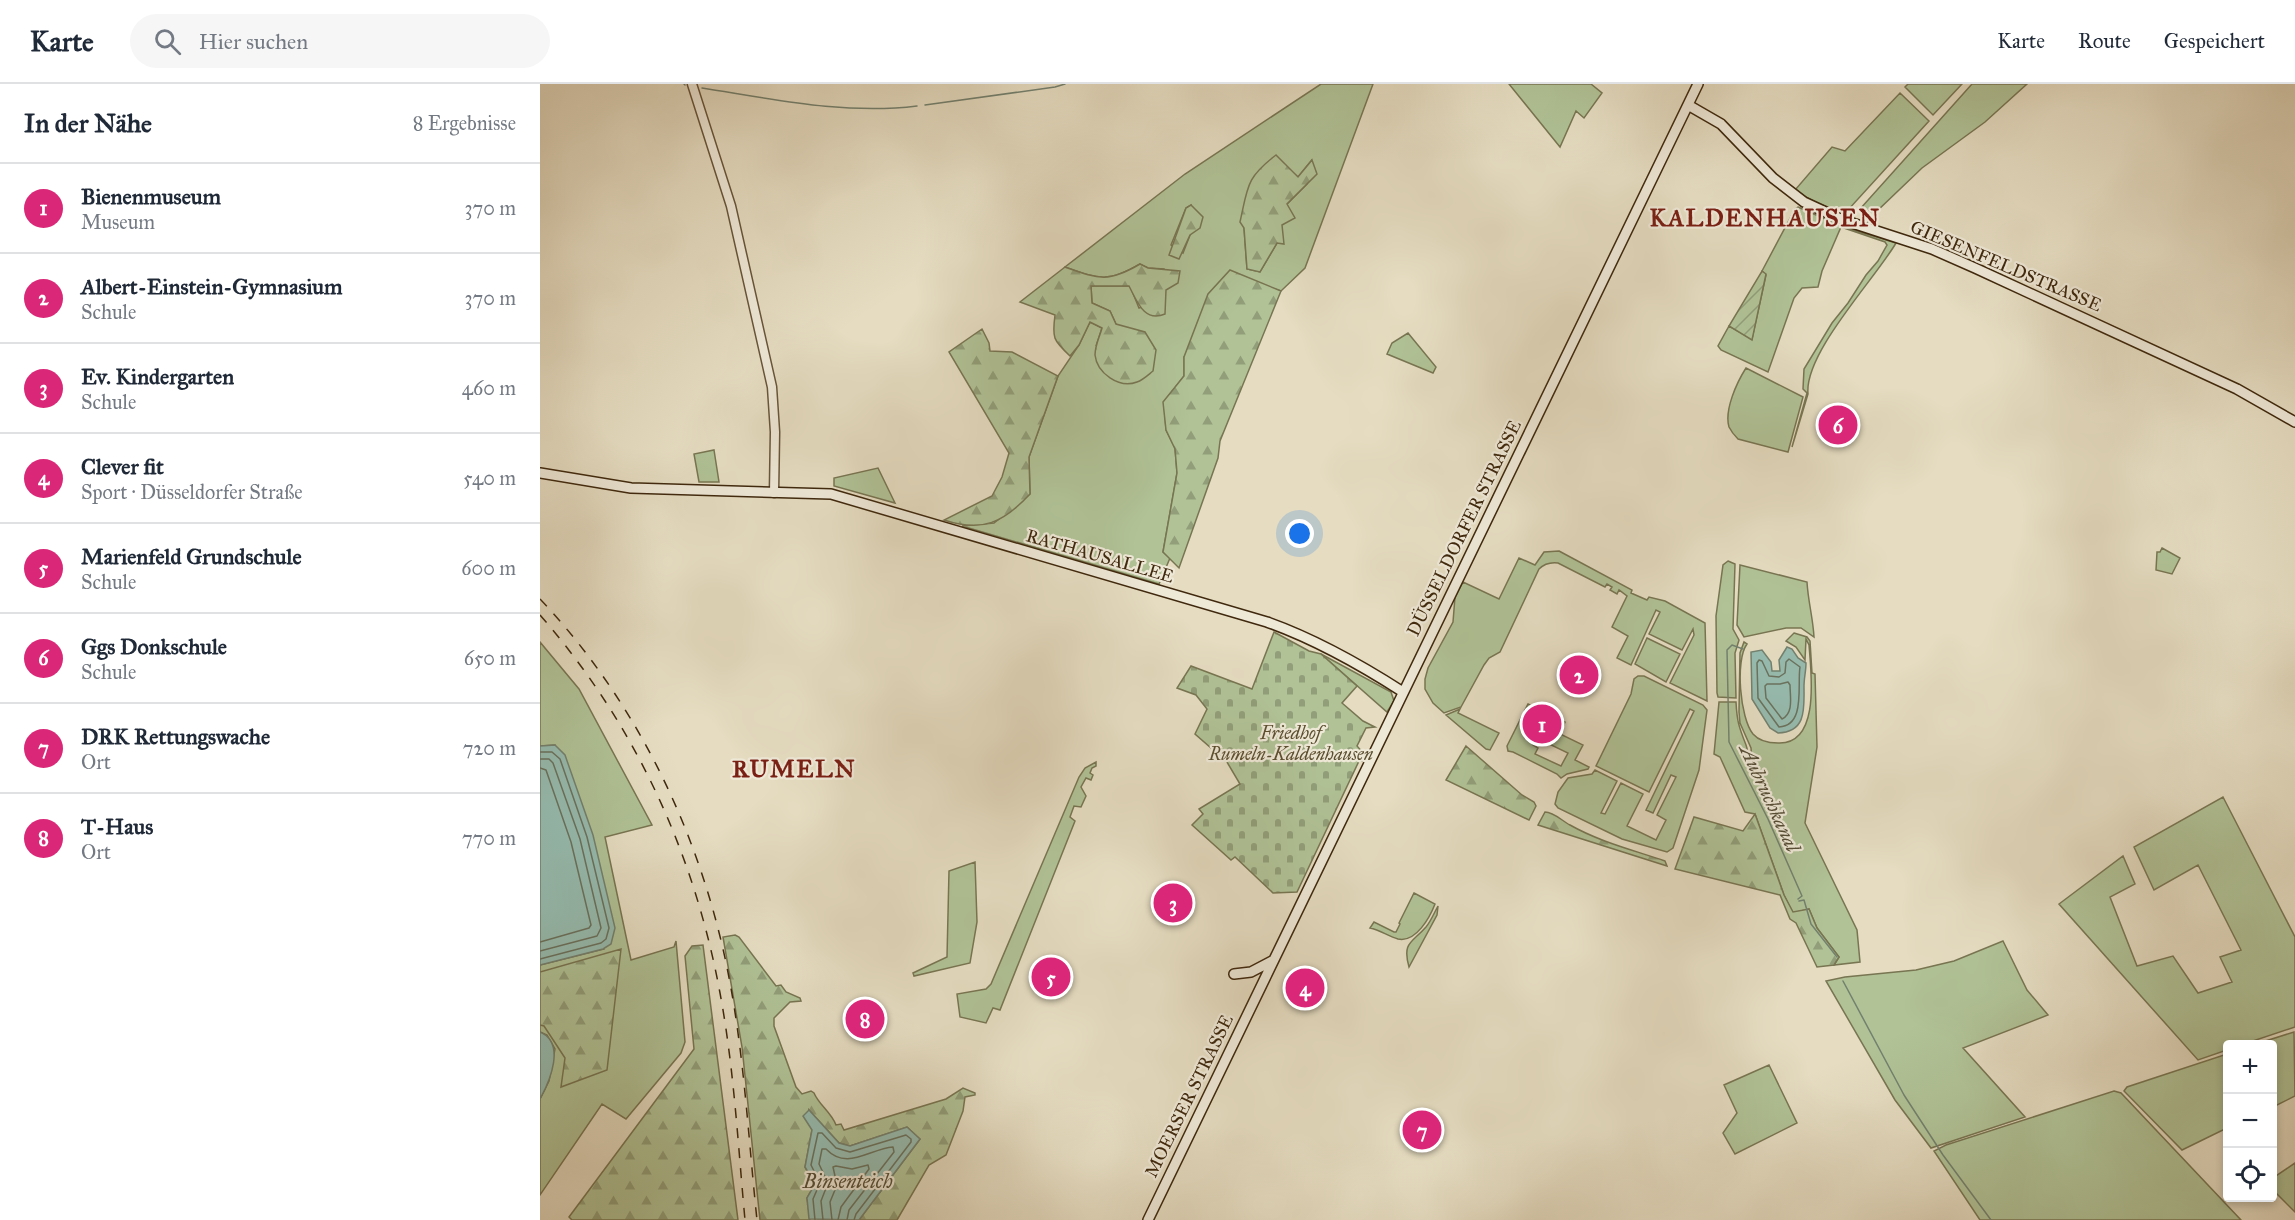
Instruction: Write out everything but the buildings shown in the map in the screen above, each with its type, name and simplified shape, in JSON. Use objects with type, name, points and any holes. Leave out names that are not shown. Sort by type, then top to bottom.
[{"type":"main road","name":"DÜSSELDORFER STRASSE","points":[[1260,987],[1698,84]]},
{"type":"main road","name":"GIESENFELDSTRASSE","points":[[1688,105],[1721,124],[1773,178],[1797,198],[1821,211],[1932,249],[2170,357],[2237,389],[2295,422]]},
{"type":"main road","name":"RATHAUSALLEE","points":[[540,473],[631,488],[831,494],[1256,618],[1297,633],[1403,692]]},
{"type":"main road","points":[[1234,974],[1251,972],[1274,959]]},
{"type":"main road","name":"MOERSER STRASSE","points":[[1148,1220],[1260,987]]},
{"type":"street","points":[[692,84],[731,206],[772,387],[775,432],[774,493]]},
{"type":"green space","points":[[1321,84],[1373,84],[1305,268],[1281,291],[1259,284],[1184,357],[1184,376],[1164,402],[1166,430],[1175,448],[1177,473],[1163,552],[1170,558],[1159,584],[962,526],[994,523],[1030,494],[1029,457],[1058,376],[1079,345],[1090,322],[1102,328],[1096,346],[1116,324],[1110,311],[1092,303],[1091,286],[1130,286],[1139,308],[1165,299],[1164,269],[1148,268],[1140,264],[1120,274],[1103,277],[1065,267],[1185,174]],"holes":[[[1311,161],[1307,184],[1287,204],[1277,243],[1260,272],[1247,269],[1244,228],[1291,171],[1298,177]],[[1191,205],[1190,235],[1183,253],[1171,245],[1186,208]]]},
{"type":"green space","points":[[1509,84],[1591,84],[1602,93],[1584,118],[1576,111],[1560,147]]},
{"type":"green space","points":[[1908,84],[1962,84],[1933,115],[1905,87]]},
{"type":"green space","points":[[1972,84],[2027,84],[1985,122],[1922,168],[1877,211],[1860,209]]},
{"type":"green space","points":[[1900,93],[1929,121],[1848,210],[1829,208],[1795,190],[1832,147],[1845,151]]},
{"type":"green space","points":[[1276,155],[1298,177],[1312,160],[1317,174],[1287,204],[1295,218],[1282,225],[1284,244],[1277,243],[1260,272],[1247,269],[1244,228],[1240,222],[1250,184],[1259,170]]},
{"type":"green space","points":[[1191,205],[1203,217],[1200,228],[1190,235],[1179,259],[1169,255],[1186,208]]},
{"type":"green space","points":[[1798,207],[1841,226],[1896,243],[1817,358],[1792,447],[1807,393],[1803,389],[1804,369],[1832,323],[1878,261],[1887,245],[1885,242],[1841,227],[1822,271],[1818,287],[1802,288],[1794,298],[1768,372],[1721,350],[1718,346],[1729,326],[1752,339],[1766,275],[1762,271]]},
{"type":"green space","points":[[1140,264],[1148,268],[1180,271],[1178,283],[1166,290],[1165,314],[1152,316],[1146,313],[1138,304],[1129,286],[1091,286],[1092,303],[1110,311],[1116,324],[1145,332],[1156,350],[1153,371],[1137,382],[1130,384],[1116,381],[1100,368],[1095,355],[1102,328],[1090,322],[1079,345],[1070,356],[1055,338],[1055,315],[1020,302],[1065,267],[1103,277],[1120,274]]},
{"type":"green space","points":[[1230,270],[1281,291],[1220,441],[1218,458],[1179,568],[1163,552],[1177,473],[1175,449],[1166,430],[1163,402],[1184,376],[1184,357],[1208,294]]},
{"type":"green space","points":[[1762,271],[1766,274],[1752,340],[1729,326]]},
{"type":"green space","points":[[982,329],[990,351],[1012,352],[1058,376],[1029,457],[1030,494],[1002,518],[981,525],[958,524],[944,520],[992,496],[1002,477],[1009,453],[949,352]]},
{"type":"green space","points":[[1408,333],[1436,367],[1433,373],[1387,354],[1392,343]]},
{"type":"green space","points":[[1746,368],[1803,397],[1788,452],[1738,439],[1729,427],[1730,405],[1735,388]]},
{"type":"green space","points":[[714,450],[719,482],[699,482],[694,454]]},
{"type":"green space","points":[[878,468],[895,503],[834,486],[834,478]]},
{"type":"green space","points":[[2162,548],[2180,558],[2172,574],[2156,570],[2157,552],[2160,552]]},
{"type":"green space","points":[[1559,551],[1632,590],[1631,593],[1647,600],[1649,597],[1665,601],[1705,623],[1707,701],[1670,683],[1694,635],[1693,629],[1682,650],[1649,634],[1660,612],[1656,610],[1631,665],[1617,658],[1628,636],[1612,627],[1627,596],[1619,590],[1617,594],[1610,590],[1612,587],[1607,584],[1605,587],[1555,563],[1547,564],[1539,569],[1500,652],[1489,658],[1484,665],[1461,707],[1444,713],[1433,703],[1425,689],[1425,679],[1428,668],[1453,622],[1455,597],[1463,582],[1499,599],[1519,558],[1535,565],[1544,552]]},
{"type":"green space","points":[[1728,561],[1735,564],[1733,629],[1739,640],[1735,653],[1736,698],[1718,697],[1717,693],[1716,616],[1723,565]]},
{"type":"green space","points":[[1740,565],[1807,582],[1814,637],[1801,628],[1786,628],[1744,637],[1737,625]]},
{"type":"green space","name":"Friedhof Rumeln-Kaldenhausen","points":[[1274,632],[1309,651],[1321,654],[1357,686],[1342,703],[1363,721],[1375,727],[1366,728],[1357,746],[1365,755],[1362,761],[1359,761],[1297,892],[1273,893],[1235,857],[1231,860],[1192,825],[1203,814],[1199,809],[1240,784],[1227,762],[1195,734],[1207,709],[1196,695],[1177,688],[1191,666],[1252,689]]},
{"type":"green space","points":[[1794,633],[1807,637],[1810,641],[1812,673],[1815,674],[1817,747],[1805,823],[1857,930],[1860,962],[1834,965],[1839,957],[1817,928],[1809,909],[1793,913],[1784,895],[1755,814],[1745,812],[1720,757],[1714,754],[1719,702],[1736,702],[1737,715],[1747,748],[1751,774],[1753,773],[1751,748],[1740,723],[1739,712],[1740,653],[1744,642],[1747,644],[1741,663],[1742,703],[1753,734],[1764,741],[1778,743],[1792,740],[1801,732],[1807,720],[1810,705],[1810,657],[1806,639],[1805,660],[1796,647],[1786,641]]},
{"type":"green space","points":[[1647,638],[1680,654],[1666,682],[1635,664]]},
{"type":"green space","points":[[540,642],[579,689],[652,825],[605,837],[631,960],[674,947],[676,941],[685,1042],[681,1053],[626,1119],[602,1104],[540,1195],[540,1099],[549,1081],[555,1049],[547,1035],[540,1032],[540,965],[604,949],[555,745],[540,746]]},
{"type":"green space","points":[[1321,654],[1391,692],[1394,701],[1387,712]]},
{"type":"green space","points":[[1644,676],[1703,705],[1707,710],[1699,770],[1673,848],[1667,852],[1622,839],[1558,808],[1555,804],[1558,792],[1568,778],[1592,774],[1595,770],[1617,781],[1601,813],[1605,814],[1621,783],[1643,794],[1627,826],[1656,840],[1666,820],[1657,815],[1676,777],[1671,775],[1653,813],[1646,810],[1694,711],[1690,709],[1649,792],[1596,766],[1631,694],[1634,679]]},
{"type":"green space","points":[[1528,704],[1546,713],[1544,716],[1538,714],[1530,730],[1543,737],[1552,721],[1547,718],[1548,714],[1555,717],[1545,739],[1537,736],[1533,745],[1538,748],[1535,754],[1561,766],[1568,753],[1547,743],[1559,719],[1565,722],[1560,734],[1583,745],[1575,760],[1589,767],[1588,769],[1567,774],[1561,778],[1508,751],[1507,746]]},
{"type":"green space","points":[[1460,709],[1458,713],[1499,733],[1490,750],[1446,715]]},
{"type":"green space","points":[[1466,746],[1522,795],[1534,802],[1536,806],[1529,820],[1446,780]]},
{"type":"green space","points":[[1096,762],[1096,766],[1090,773],[1093,775],[1091,780],[1086,778],[1081,787],[1086,796],[1081,807],[1074,806],[1070,817],[1075,821],[1000,1010],[993,1008],[986,1023],[960,1017],[957,994],[986,989],[991,984],[1079,777],[1085,768]]},
{"type":"green space","points":[[2223,797],[2295,937],[2295,1027],[2256,1040],[2223,1040],[2223,1051],[2198,1060],[2059,904],[2123,856],[2135,884],[2110,897],[2137,966],[2173,956],[2198,993],[2232,982],[2220,957],[2241,950],[2198,865],[2154,890],[2134,847]]},
{"type":"green space","points":[[1545,812],[1593,836],[1665,861],[1667,866],[1538,825]]},
{"type":"green space","points":[[1755,814],[1784,895],[1793,912],[1809,909],[1817,928],[1839,957],[1834,965],[1817,967],[1796,923],[1790,919],[1780,895],[1675,869],[1694,817],[1743,831]]},
{"type":"green space","points":[[975,862],[977,922],[970,963],[914,976],[913,973],[947,957],[949,871]]},
{"type":"green space","points":[[1414,893],[1435,904],[1426,922],[1411,937],[1398,939],[1370,928],[1374,922],[1396,932]]},
{"type":"green space","points":[[1438,906],[1437,915],[1409,967],[1408,948],[1428,925]]},
{"type":"green space","points":[[735,935],[739,937],[776,986],[781,985],[786,992],[800,998],[801,1001],[790,1002],[774,1018],[774,1026],[796,1087],[802,1094],[811,1091],[814,1093],[836,1125],[841,1124],[844,1130],[946,1099],[963,1088],[975,1093],[975,1095],[965,1097],[963,1111],[946,1155],[929,1165],[897,1220],[859,1220],[920,1139],[907,1127],[850,1146],[839,1143],[809,1110],[812,1130],[805,1167],[815,1184],[807,1198],[810,1220],[760,1220],[742,1047],[723,937]]},
{"type":"green space","points":[[2003,941],[2027,990],[2048,1015],[1963,1048],[2025,1117],[1931,1148],[1895,1100],[1826,981],[1916,970],[1954,961]]},
{"type":"green space","points":[[703,945],[738,1220],[572,1220],[569,1217],[694,1049],[685,956],[692,946]]},
{"type":"green space","points":[[621,949],[607,1070],[561,1087],[565,1058],[544,1026],[540,1025],[540,972]]},
{"type":"green space","points":[[2294,1032],[2295,1096],[2277,1105],[2277,1040],[2269,1040]]},
{"type":"green space","points":[[2223,1055],[2223,1130],[2182,1150],[2124,1091],[2127,1087]]},
{"type":"green space","points":[[1769,1065],[1797,1123],[1735,1154],[1723,1133],[1737,1113],[1724,1085]]},
{"type":"green space","points":[[2114,1091],[2121,1093],[2241,1220],[1980,1220],[1934,1151],[1946,1145]]},
{"type":"green space","points":[[2295,1163],[2295,1212],[2277,1194],[2277,1175]]},
{"type":"water","points":[[1787,647],[1806,663],[1803,710],[1799,723],[1794,728],[1778,733],[1770,728],[1752,699],[1751,652],[1762,650],[1771,662],[1772,671],[1780,671],[1779,660]]},
{"type":"water","points":[[555,745],[565,755],[593,835],[615,928],[611,944],[603,949],[540,965],[540,746]]},
{"type":"water","points":[[540,1032],[548,1037],[552,1045],[554,1063],[540,1099]]},
{"type":"water","name":"Binsenteich","points":[[809,1110],[839,1143],[850,1146],[907,1127],[920,1139],[859,1220],[809,1219],[807,1198],[815,1184],[805,1167],[812,1130],[803,1116]]},
{"type":"waterway","points":[[925,105],[1065,84]]},
{"type":"waterway","points":[[702,88],[836,107],[863,109],[917,106]]},
{"type":"waterway","name":"Aubruchkanal","points":[[1743,649],[1732,645],[1727,650],[1729,742],[1768,819],[1802,896],[1798,899]]},
{"type":"waterway","name":"Aubruchkanal","points":[[1799,901],[1804,900],[1811,924],[1837,957]]},
{"type":"waterway","name":"Aubruchkanal","points":[[1843,981],[1904,1095],[1943,1155],[1991,1220]]},
{"type":"railway","points":[[540,599],[577,641],[610,686],[639,733],[665,782],[706,886],[721,940],[732,994],[744,1079],[757,1220]]},
{"type":"railway","points":[[540,615],[605,700],[632,745],[677,840],[694,890],[709,941],[725,1021],[745,1220]]},
{"type":"place","name":"Ggs Donkschule","points":[[1838,425]]},
{"type":"place","name":"Albert-Einstein-Gymnasium","points":[[1579,675]]},
{"type":"place","name":"Bienenmuseum","points":[[1542,724]]},
{"type":"place","name":"Ev. Kindergarten","points":[[1173,903]]},
{"type":"place","name":"Marienfeld Grundschule","points":[[1051,977]]},
{"type":"place","name":"Clever fit","points":[[1305,988]]},
{"type":"place","name":"T-Haus","points":[[865,1019]]},
{"type":"place","name":"DRK Rettungswache","points":[[1422,1130]]},
{"type":"district","name":"KALDENHAUSEN","points":[[1765,218]]},
{"type":"district","name":"RUMELN","points":[[794,769]]}]
